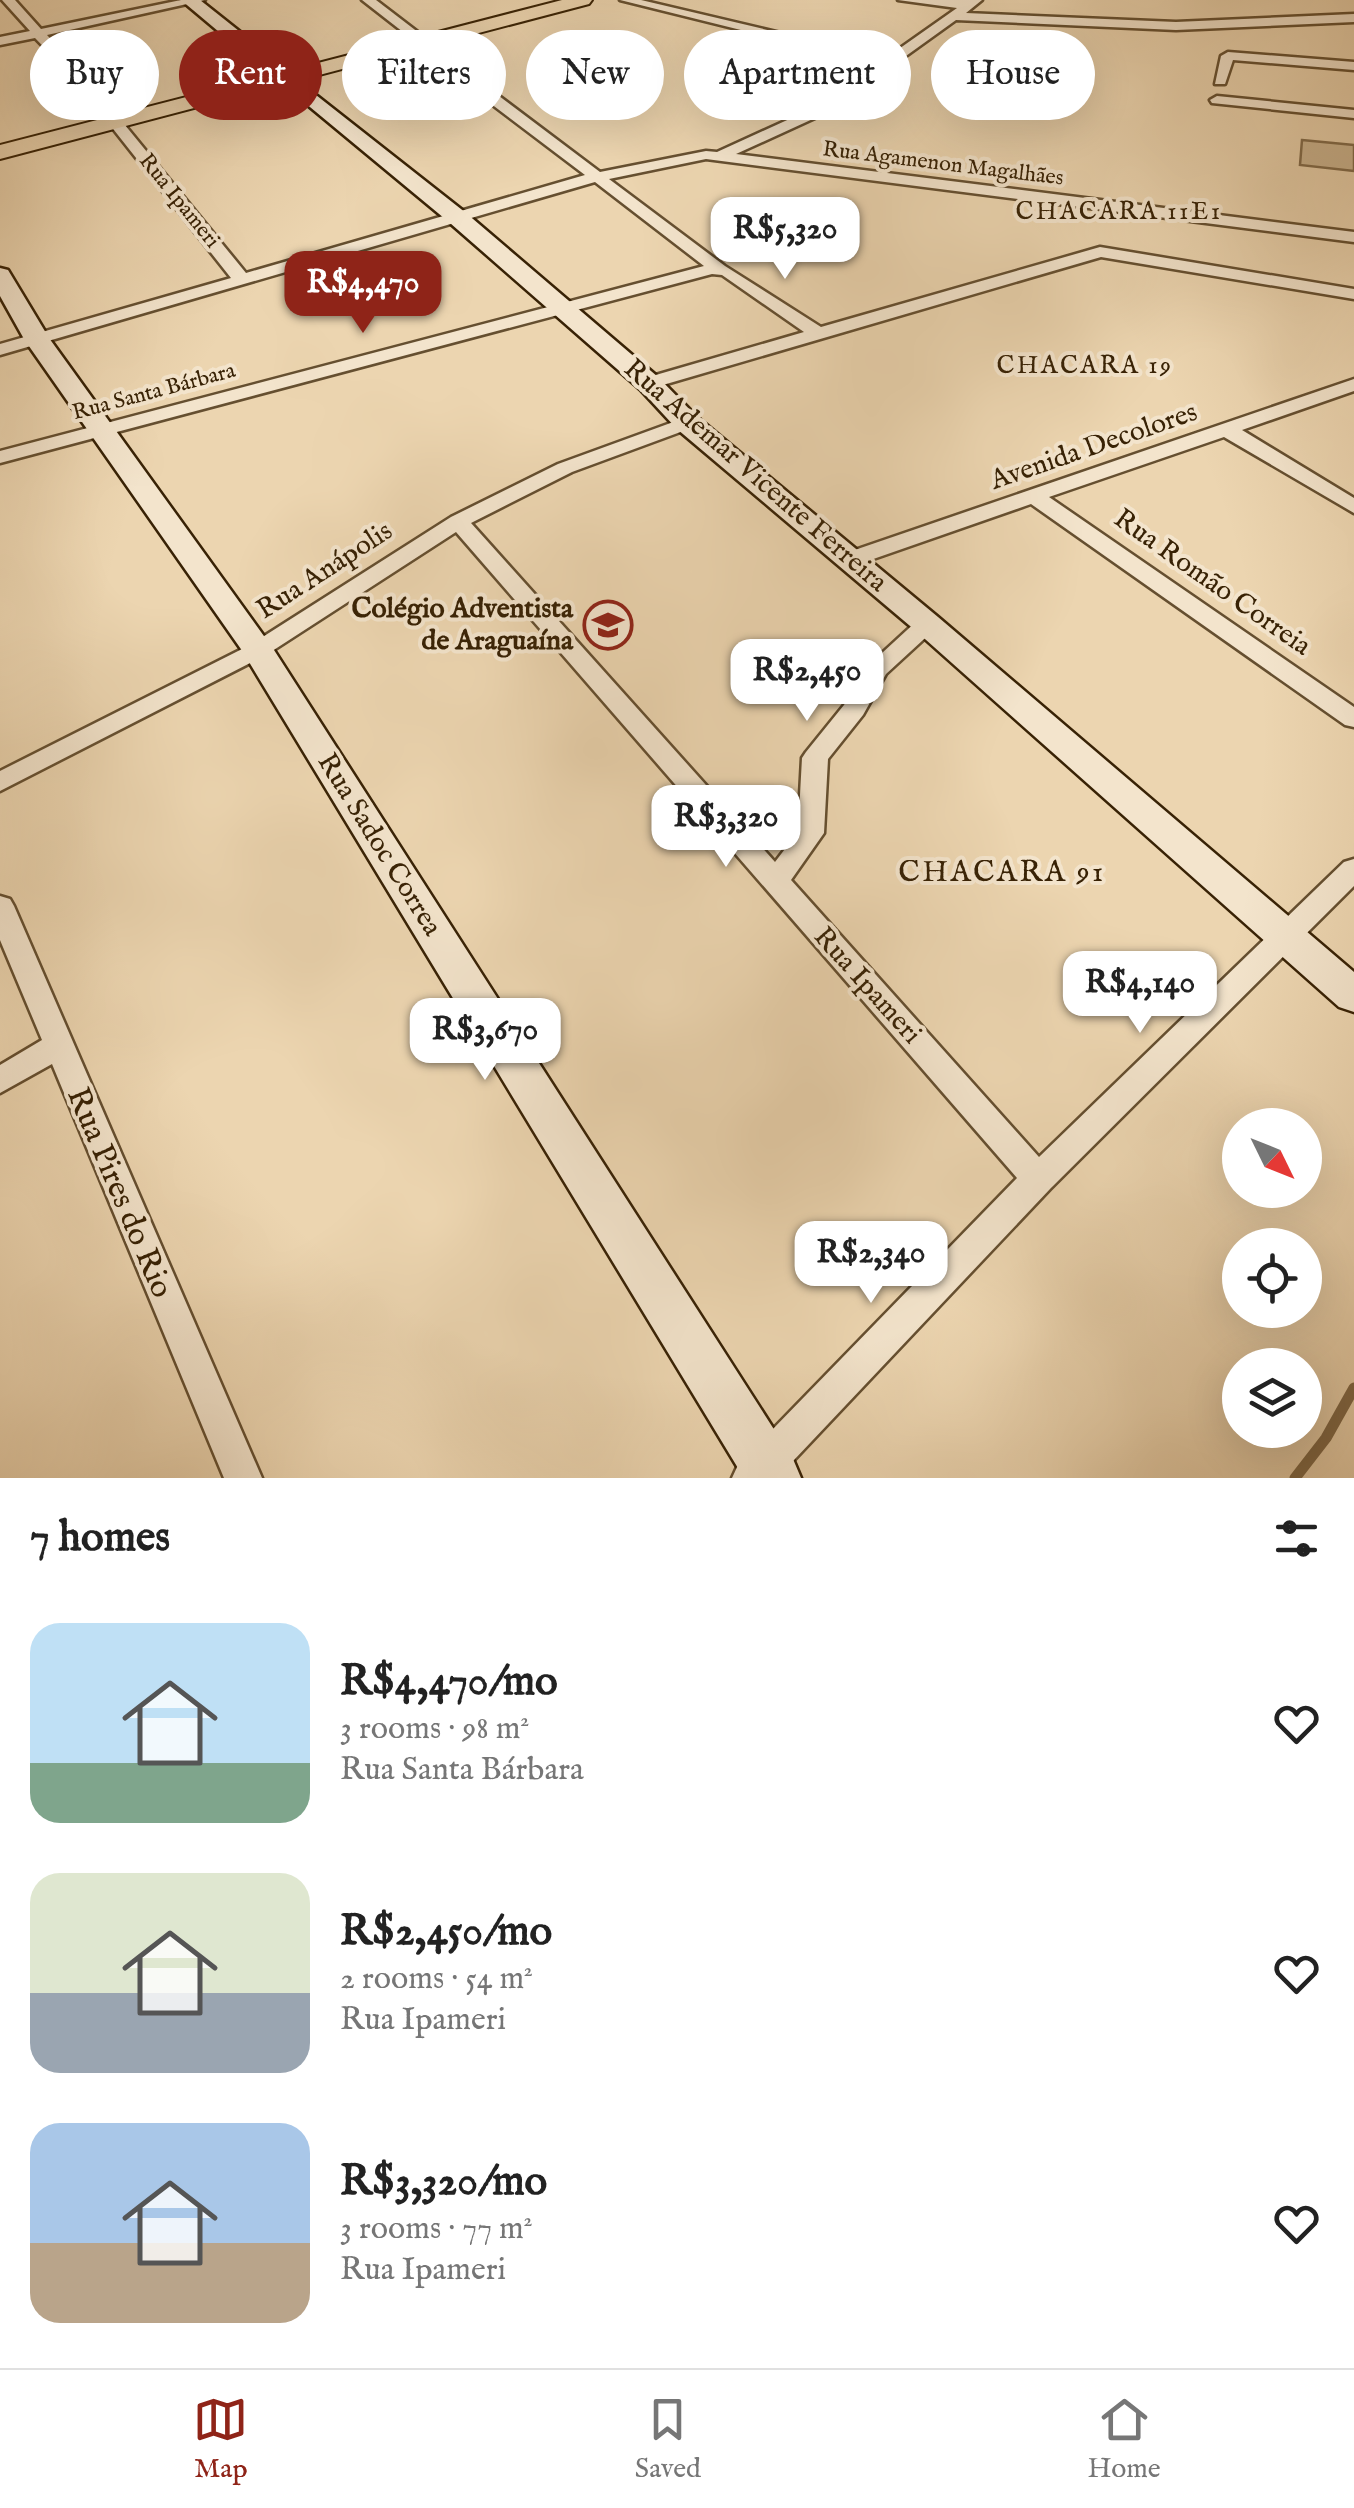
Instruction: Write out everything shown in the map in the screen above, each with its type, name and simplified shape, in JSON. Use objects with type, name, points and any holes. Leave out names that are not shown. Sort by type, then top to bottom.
[{"type":"main road","points":[[452,30],[549,0]]},
{"type":"main road","points":[[460,30],[583,0]]},
{"type":"main road","points":[[0,136],[89,120]]},
{"type":"main road","points":[[0,152],[99,120]]},
{"type":"street","name":"Rua Ipameri","points":[[8,0],[33,30]]},
{"type":"street","points":[[368,0],[406,30]]},
{"type":"street","points":[[626,0],[753,30]]},
{"type":"street","points":[[904,0],[972,3]]},
{"type":"street","points":[[55,30],[193,1]]},
{"type":"street","name":"Rua Ademar Vicente Ferreira","points":[[193,1],[228,30]]},
{"type":"street","points":[[911,46],[972,3]]},
{"type":"street","points":[[953,16],[1133,26],[1233,19],[1354,18]]},
{"type":"street","points":[[0,41],[30,35]]},
{"type":"street","points":[[1220,81],[1228,56],[1354,66]]},
{"type":"street","points":[[1216,100],[1354,114]]},
{"type":"street","points":[[506,105],[723,270],[816,333]]},
{"type":"street","name":"Rua Ademar Vicente Ferreira","points":[[322,107],[563,308],[688,422],[927,624],[1354,996]]},
{"type":"street","name":"Rua Ipameri","points":[[114,120],[242,280]]},
{"type":"street","points":[[0,350],[600,176],[714,155],[797,120]]},
{"type":"street","name":"Rua Agamenon Magalhães","points":[[714,155],[1105,229],[1354,237]]},
{"type":"street","points":[[649,383],[816,333],[1105,229],[1354,294]]},
{"type":"street","name":"Rua Santa Bárbara","points":[[0,457],[563,308],[723,270]]},
{"type":"street","name":"Rua Sadoc Correa","points":[[0,275],[37,339],[258,650],[763,1473]]},
{"type":"street","name":"Avenida Decolores","points":[[851,559],[1354,386]]},
{"type":"street","name":"Rua Anápolis","points":[[0,782],[258,650],[458,522],[565,468],[688,422]]},
{"type":"street","points":[[1227,430],[1354,507]]},
{"type":"street","name":"Rua Romão Correia","points":[[1035,497],[1354,719]]},
{"type":"street","name":"Rua Ipameri","points":[[458,522],[1038,1179]]},
{"type":"street","points":[[775,882],[811,833],[814,758],[854,710],[878,670],[927,624]]},
{"type":"street","points":[[763,1473],[1038,1179],[1354,870]]},
{"type":"street","name":"Rua Pires do Rio","points":[[0,906],[243,1478]]},
{"type":"street","points":[[0,1080],[57,1046]]},
{"type":"shaded area","points":[[1302,140],[1354,145],[1354,171],[1300,165]]},
{"type":"waterway","points":[[1295,1478],[1326,1438],[1354,1388]]},
{"type":"place","name":"Colégio Adventista de Araguaína","points":[[608,625]]},
{"type":"district","name":"CHACARA 11E1","points":[[1119,212]]},
{"type":"district","name":"CHACARA 19","points":[[1085,366]]},
{"type":"district","name":"CHACARA 91","points":[[1002,873]]}]
